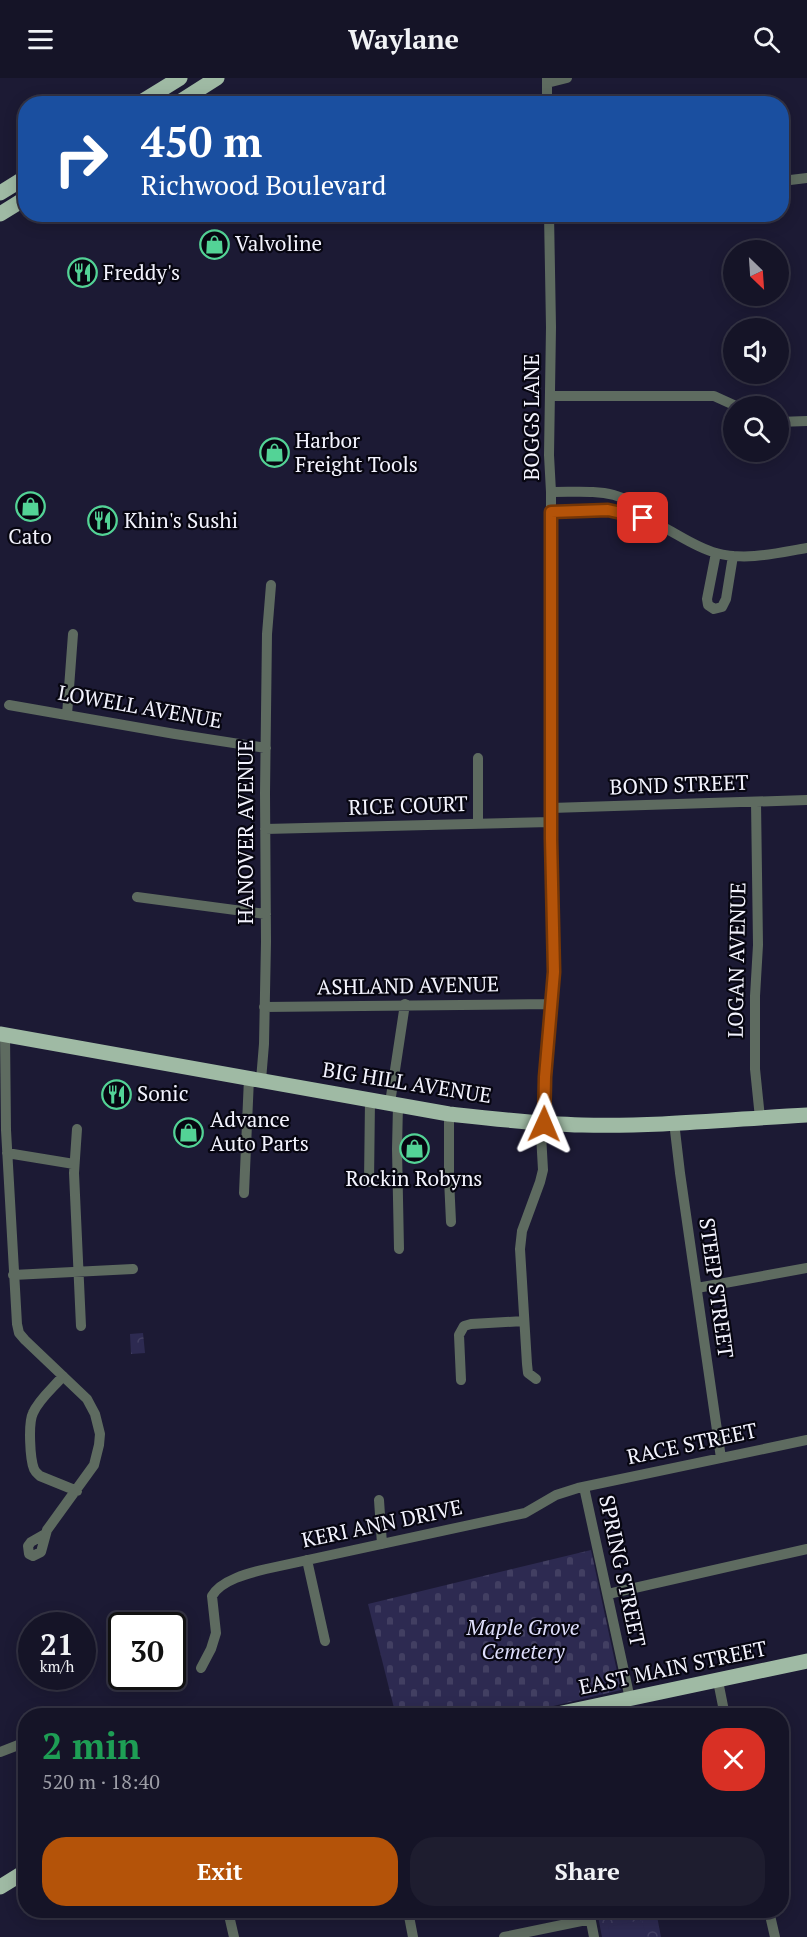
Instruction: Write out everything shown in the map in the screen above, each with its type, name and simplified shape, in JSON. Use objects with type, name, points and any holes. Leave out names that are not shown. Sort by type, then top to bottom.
[{"type":"main road","points":[[151,96],[180,78]]},
{"type":"main road","points":[[189,96],[217,78]]},
{"type":"main road","points":[[1,193],[18,182]]},
{"type":"main road","points":[[0,214],[18,203]]},
{"type":"main road","name":"BIG HILL AVENUE","points":[[2,1034],[449,1114],[544,1124],[607,1125],[807,1115]]},
{"type":"main road","name":"EAST MAIN STREET","points":[[587,1708],[807,1661]]},
{"type":"main road","points":[[0,1887],[18,1876]]},
{"type":"street","points":[[547,96],[547,80],[567,78]]},
{"type":"street","points":[[789,180],[807,178]]},
{"type":"street","name":"BOGGS LANE","points":[[536,1379],[527,1369],[520,1237],[542,1176],[541,1134],[544,1124],[545,1077],[554,962],[551,822],[549,222]]},
{"type":"street","points":[[550,396],[714,396],[723,400]]},
{"type":"street","points":[[789,422],[807,421]]},
{"type":"street","points":[[551,492],[592,492],[618,495],[636,503],[664,528]]},
{"type":"street","points":[[551,512],[593,510],[622,512],[643,518],[696,546],[733,556],[752,556],[807,548]]},
{"type":"street","points":[[716,553],[707,599],[708,605],[714,609],[722,607],[726,599],[733,556]]},
{"type":"street","name":"HANOVER AVENUE","points":[[244,1193],[264,1007],[267,634],[271,585]]},
{"type":"street","points":[[67,715],[73,634]]},
{"type":"street","name":"LOWELL AVENUE","points":[[9,705],[266,748]]},
{"type":"street","points":[[478,758],[478,824]]},
{"type":"street","name":"BOND STREET","points":[[551,808],[807,800]]},
{"type":"street","name":"LOGAN AVENUE","points":[[756,802],[759,903],[755,1059],[760,1118]]},
{"type":"street","name":"RICE COURT","points":[[265,829],[551,822]]},
{"type":"street","points":[[136,897],[266,914]]},
{"type":"street","points":[[399,1249],[394,1104],[405,1004]]},
{"type":"street","name":"ASHLAND AVENUE","points":[[264,1007],[551,1004]]},
{"type":"street","name":"BIG HILL AVENUE","points":[[2,1034],[16,1324],[25,1340],[92,1405],[98,1424],[99,1445],[94,1465],[45,1534]]},
{"type":"street","points":[[369,1182],[370,1100]]},
{"type":"street","points":[[449,1114],[448,1179],[451,1222]]},
{"type":"street","name":"STEEP STREET","points":[[674,1122],[721,1458]]},
{"type":"street","points":[[76,1129],[74,1164],[81,1326]]},
{"type":"street","points":[[7,1153],[74,1164]]},
{"type":"street","points":[[697,1288],[807,1268]]},
{"type":"street","points":[[13,1275],[133,1269]]},
{"type":"street","points":[[460,1380],[459,1335],[464,1326],[524,1321]]},
{"type":"street","points":[[63,1376],[36,1406],[32,1414],[33,1464],[36,1473],[40,1476],[77,1491]]},
{"type":"street","name":"RACE STREET","points":[[584,1487],[807,1440]]},
{"type":"street","name":"KERI ANN DRIVE","points":[[201,1668],[216,1632],[212,1596],[221,1586],[256,1572],[525,1513],[556,1495],[584,1487]]},
{"type":"street","name":"SPRING STREET","points":[[584,1487],[630,1699]]},
{"type":"street","points":[[379,1500],[382,1544]]},
{"type":"street","points":[[608,1594],[807,1549]]},
{"type":"street","points":[[307,1560],[325,1641]]},
{"type":"street","points":[[718,1681],[723,1708]]},
{"type":"street","points":[[0,1752],[18,1745]]},
{"type":"street","points":[[230,1918],[234,1937]]},
{"type":"street","points":[[409,1918],[413,1937]]},
{"type":"street","points":[[504,1937],[578,1918]]},
{"type":"street","points":[[591,1918],[594,1937]]},
{"type":"street","points":[[771,1918],[776,1937]]},
{"type":"green space","points":[[143,1333],[145,1353],[131,1354],[130,1334]]},
{"type":"green space","name":"Maple Grove Cemetery","points":[[591,1550],[621,1690],[545,1708],[394,1708],[368,1604]]},
{"type":"green space","points":[[598,1918],[657,1918],[661,1937],[602,1937]]},
{"type":"green space","points":[[642,1920],[646,1937],[610,1937],[608,1927]]},
{"type":"place","name":"Valvoline","points":[[214,244]]},
{"type":"place","name":"Freddy's","points":[[82,273]]},
{"type":"place","name":"Harbor Freight Tools","points":[[274,453]]},
{"type":"place","name":"Cato","points":[[30,506]]},
{"type":"place","name":"Khin's Sushi","points":[[103,521]]},
{"type":"place","name":"Sonic","points":[[116,1094]]},
{"type":"place","name":"Advance Auto Parts","points":[[189,1132]]},
{"type":"place","name":"Rockin Robyns","points":[[414,1148]]},
{"type":"route","points":[[544,1124],[545,1077],[554,972],[551,839],[551,512],[608,510],[643,518]]}]
